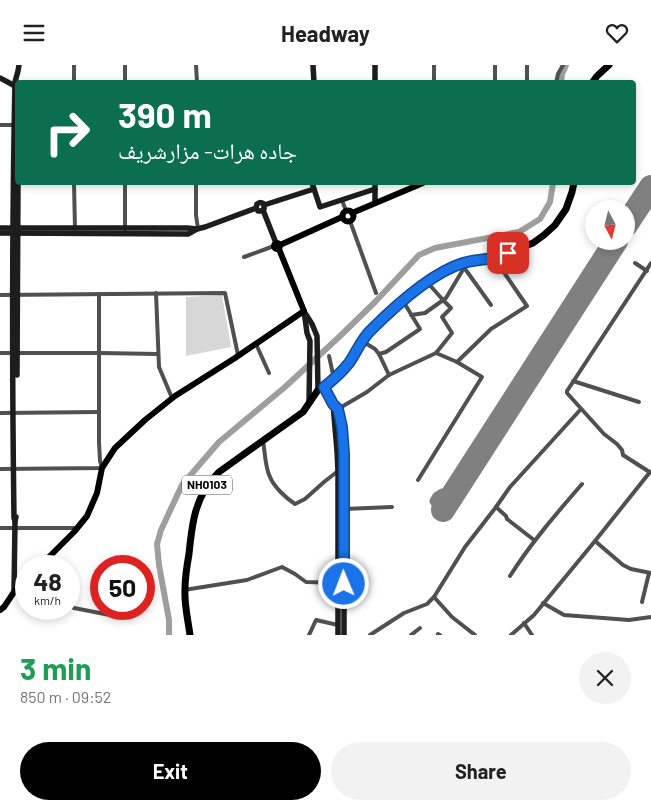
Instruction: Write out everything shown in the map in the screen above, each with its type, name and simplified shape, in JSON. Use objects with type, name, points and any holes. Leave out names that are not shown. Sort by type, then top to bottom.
[{"type":"highway","points":[[594,80],[609,65]]},
{"type":"highway","name":"NH0103","points":[[190,635],[184,590],[191,533],[196,509],[202,493],[210,480],[303,412],[321,388],[334,379],[349,363],[368,332],[427,282],[437,275],[463,266],[473,260],[494,258],[533,243],[544,235],[566,209],[574,185]]},
{"type":"main road","points":[[51,555],[78,528],[87,515],[97,493],[102,467],[115,448],[145,420],[172,399],[304,311],[277,246],[342,217],[342,214],[418,185]]},
{"type":"main road","points":[[342,217],[346,221],[350,221],[353,217],[349,212]]},
{"type":"main road","points":[[0,610],[15,593]]},
{"type":"street","points":[[74,65],[74,80]]},
{"type":"street","points":[[125,65],[125,80]]},
{"type":"street","points":[[196,65],[196,80]]},
{"type":"street","points":[[313,65],[314,80]]},
{"type":"street","points":[[375,65],[375,80]]},
{"type":"street","points":[[434,65],[434,80]]},
{"type":"street","points":[[495,65],[495,80]]},
{"type":"street","points":[[527,65],[527,80]]},
{"type":"street","points":[[557,80],[563,65]]},
{"type":"street","points":[[0,78],[15,83]]},
{"type":"street","points":[[15,120],[14,518],[17,555]]},
{"type":"street","points":[[0,125],[14,125]]},
{"type":"street","points":[[15,230],[18,185]]},
{"type":"street","points":[[74,185],[74,231]]},
{"type":"street","points":[[125,185],[125,231]]},
{"type":"street","points":[[196,185],[197,229]]},
{"type":"street","points":[[313,185],[320,207],[375,186],[375,203]]},
{"type":"street","points":[[264,207],[314,189]]},
{"type":"street","points":[[342,200],[349,212]]},
{"type":"street","points":[[0,228],[74,231],[197,229],[256,208],[256,205],[262,203],[277,246],[244,257]]},
{"type":"street","points":[[350,221],[376,293]]},
{"type":"street","points":[[0,233],[15,230]]},
{"type":"street","points":[[457,362],[491,329],[527,305],[494,258]]},
{"type":"street","points":[[636,263],[647,271]]},
{"type":"street","points":[[511,635],[534,615],[651,472],[623,455],[622,450],[617,444],[604,434],[566,393],[651,263]]},
{"type":"street","points":[[412,315],[425,313],[449,295],[463,266],[491,305]]},
{"type":"street","points":[[335,407],[367,392],[389,375],[436,353],[452,333],[442,317],[451,308],[427,282]]},
{"type":"street","points":[[156,293],[159,367],[172,399]]},
{"type":"street","points":[[0,295],[225,293],[238,355]]},
{"type":"street","points":[[0,469],[102,467],[99,442],[99,294]]},
{"type":"street","points":[[379,354],[386,352],[420,331],[403,301]]},
{"type":"street","points":[[304,311],[317,336],[317,379],[321,388],[335,407],[342,427],[344,454],[341,493],[341,584],[344,635]]},
{"type":"street","points":[[304,311],[310,341],[309,402]]},
{"type":"street","points":[[362,341],[375,349],[379,354],[389,375]]},
{"type":"street","points":[[256,344],[269,373]]},
{"type":"street","points":[[0,353],[158,354]]},
{"type":"street","points":[[418,480],[481,379],[480,375],[436,353]]},
{"type":"street","points":[[329,356],[334,379]]},
{"type":"street","points":[[573,381],[639,402]]},
{"type":"street","points":[[335,407],[338,471],[344,509],[338,635]]},
{"type":"street","points":[[370,635],[404,613],[427,604],[434,597],[465,547],[510,487],[581,409]]},
{"type":"street","points":[[0,413],[99,412]]},
{"type":"street","points":[[263,441],[270,478],[284,496],[295,504],[305,499],[338,471]]},
{"type":"street","points":[[510,576],[534,541],[582,484]]},
{"type":"street","points":[[344,509],[392,507]]},
{"type":"street","points":[[496,507],[507,519],[534,541]]},
{"type":"street","points":[[0,528],[78,528]]},
{"type":"street","points":[[595,541],[623,565],[631,569],[650,573],[642,602]]},
{"type":"street","points":[[184,590],[247,580],[282,567],[295,573],[306,583],[341,584]]},
{"type":"street","points":[[434,597],[456,620],[475,635]]},
{"type":"street","points":[[543,603],[564,615],[629,620],[651,617]]},
{"type":"street","points":[[309,635],[316,620],[338,625]]},
{"type":"street","points":[[524,623],[532,635]]},
{"type":"street","points":[[411,635],[420,629]]},
{"type":"shaded area","points":[[222,295],[231,347],[186,356],[186,297]]},
{"type":"waterway","points":[[561,80],[566,65]]},
{"type":"waterway","points":[[169,635],[169,620],[157,544],[161,530],[182,485],[219,442],[285,387],[338,338],[419,255],[435,248],[519,232],[540,219],[550,202],[553,185]]},
{"type":"taxiway","points":[[443,510],[434,501],[437,496],[442,493],[452,496]]},
{"type":"runway","points":[[635,211],[651,187]]},
{"type":"runway","points":[[443,510],[610,250]]},
{"type":"route","points":[[344,584],[344,454],[342,427],[338,409],[333,404],[324,387],[338,376],[349,363],[368,332],[427,282],[461,263],[494,258],[508,253]]}]
